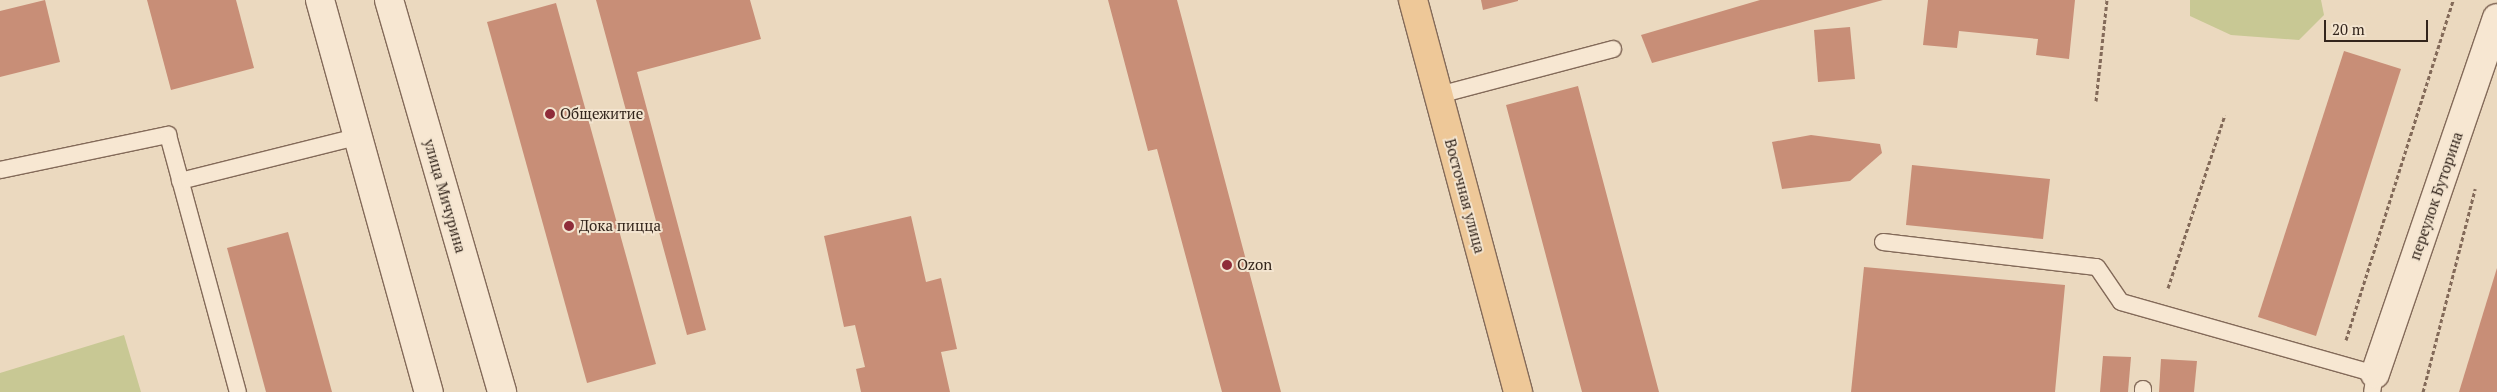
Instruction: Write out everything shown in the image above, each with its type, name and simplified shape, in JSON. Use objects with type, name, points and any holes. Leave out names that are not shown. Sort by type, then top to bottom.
[{"type":"main road","name":"Восточная улица","points":[[1413,0],[1518,392]]},
{"type":"street","points":[[320,0],[360,136],[429,392]]},
{"type":"street","name":"улица Мичурина","points":[[389,0],[502,392]]},
{"type":"street","name":"переулок Буторина","points":[[2373,383],[2497,18]]},
{"type":"lane","points":[[1438,95],[1613,49]]},
{"type":"lane","points":[[0,170],[168,135],[238,392]]},
{"type":"lane","points":[[180,181],[360,136]]},
{"type":"lane","points":[[1883,242],[2097,267],[2121,302],[2159,315],[2338,364],[2373,383]]},
{"type":"path","points":[[2096,101],[2107,0]]},
{"type":"path","points":[[2338,364],[2454,0]]},
{"type":"path","points":[[2159,315],[2225,115]]},
{"type":"path","points":[[2423,392],[2477,181]]},
{"type":"green space","points":[[2190,0],[2321,0],[2324,15],[2299,40],[2231,35],[2190,16]]},
{"type":"green space","points":[[124,335],[141,392],[0,392],[0,373]]},
{"type":"building","points":[[45,0],[60,62],[0,77],[0,11]]},
{"type":"building","points":[[147,0],[236,0],[254,68],[171,90]]},
{"type":"building","points":[[596,0],[750,0],[761,39],[637,72],[706,330],[687,335]]},
{"type":"building","points":[[1108,0],[1177,0],[1281,392],[1222,392],[1157,149],[1148,151]]},
{"type":"building","points":[[1481,0],[1518,0],[1518,1],[1483,10]]},
{"type":"building","points":[[1760,0],[1883,0],[1652,63],[1641,35]]},
{"type":"building","points":[[1928,0],[2075,0],[2069,59],[2036,55],[2038,39],[1959,31],[1957,48],[1923,45]]},
{"type":"building","name":"Общежитие","points":[[556,3],[656,364],[587,383],[487,22]]},
{"type":"building","points":[[1850,27],[1855,79],[1818,82],[1814,30]]},
{"type":"building","points":[[2344,51],[2401,69],[2316,336],[2258,317]]},
{"type":"building","points":[[1578,86],[1659,392],[1582,392],[1506,105]]},
{"type":"building","points":[[1811,135],[1880,144],[1882,153],[1850,181],[1782,189],[1772,142]]},
{"type":"building","points":[[1912,165],[2050,179],[2043,239],[1906,225]]},
{"type":"building","points":[[911,216],[926,282],[941,278],[957,349],[941,352],[950,392],[861,392],[856,369],[865,367],[855,325],[844,327],[824,236]]},
{"type":"building","points":[[288,232],[332,392],[266,392],[227,248]]},
{"type":"building","points":[[1864,267],[2065,285],[2055,392],[1851,392]]},
{"type":"building","points":[[2497,268],[2497,392],[2459,392]]},
{"type":"building","points":[[2103,356],[2131,357],[2128,392],[2100,392]]},
{"type":"building","points":[[2161,359],[2197,361],[2194,392],[2159,392]]},
{"type":"place","name":"Общежитие","points":[[550,114]]},
{"type":"place","name":"Дока пицца","points":[[569,226]]},
{"type":"place","name":"Ozon","points":[[1227,265]]}]
